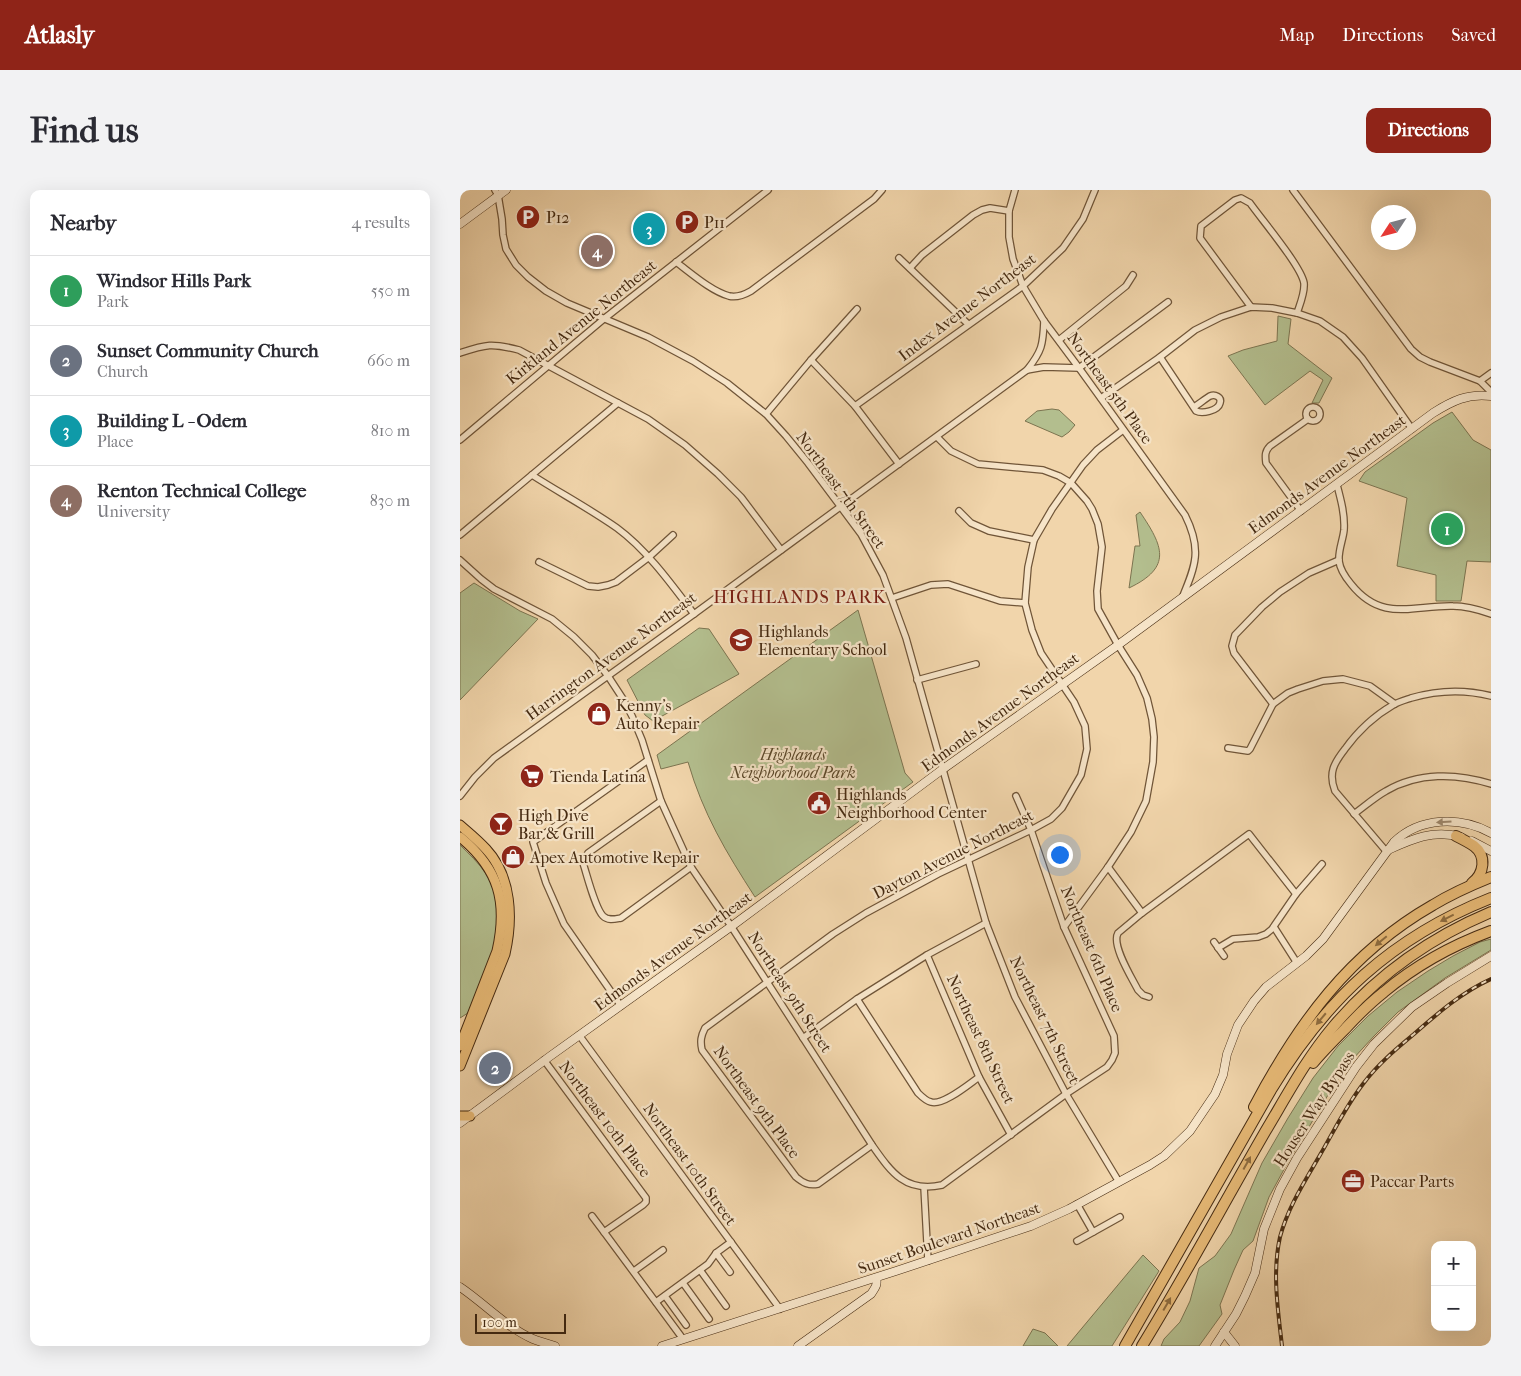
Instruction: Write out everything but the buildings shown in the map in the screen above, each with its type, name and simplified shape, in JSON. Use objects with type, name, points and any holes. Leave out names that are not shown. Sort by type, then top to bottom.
[{"type":"highway","points":[[1456,836],[1474,847],[1481,854],[1483,860],[1480,875],[1466,888]]},
{"type":"highway","points":[[1197,1220],[1222,1167],[1276,1066],[1295,1036],[1326,994],[1362,958],[1397,929],[1432,905],[1491,876]]},
{"type":"highway","points":[[1125,1346],[1282,1073],[1327,1011],[1356,982],[1402,944],[1435,923],[1491,898]]},
{"type":"highway","points":[[1142,1346],[1278,1110],[1318,1046],[1332,1028],[1364,994],[1390,971],[1424,947],[1460,926],[1491,912]]},
{"type":"highway","points":[[1278,1110],[1325,1049],[1369,1004],[1405,976],[1447,951],[1491,931]]},
{"type":"main road","points":[[460,825],[486,849],[500,871],[510,910],[505,954],[460,1066]]},
{"type":"main road","points":[[460,837],[485,862],[496,883],[502,910],[501,937],[498,952],[460,1046]]},
{"type":"main road","points":[[485,862],[489,864],[498,878],[503,881]]},
{"type":"street","points":[[460,224],[496,193],[506,190]]},
{"type":"street","name":"Kirkland Avenue Northeast","points":[[460,440],[604,318],[768,190]]},
{"type":"street","points":[[676,262],[709,286],[730,296],[742,296],[874,199],[882,190]]},
{"type":"street","name":"Northeast 5th Place","points":[[1015,190],[1009,211],[1009,237],[1013,259],[1023,286],[1044,322],[1080,368],[1185,515],[1193,530],[1196,555],[1193,571],[1182,598]]},
{"type":"street","name":"Index Avenue Northeast","points":[[855,406],[1023,286],[1063,248],[1082,219],[1095,190]]},
{"type":"street","points":[[1294,190],[1411,349],[1420,357],[1430,362],[1480,381],[1491,392]]},
{"type":"street","name":"Northeast 7th Street","points":[[496,193],[502,218],[506,249],[528,277],[546,291],[567,303],[648,337],[693,361],[727,383],[766,414],[808,462],[861,534],[892,598],[906,638],[986,923],[1015,997],[1066,1094],[1119,1182]]},
{"type":"street","points":[[1251,308],[1200,238],[1201,226],[1235,200],[1241,198],[1250,204],[1300,270],[1304,284],[1303,296],[1297,313]]},
{"type":"street","points":[[910,268],[973,215],[990,208],[1009,211]]},
{"type":"street","points":[[899,258],[968,324]]},
{"type":"street","points":[[1059,340],[1126,286],[1133,274]]},
{"type":"street","points":[[1080,368],[1168,302]]},
{"type":"street","points":[[1101,398],[1195,330],[1221,317],[1251,308],[1272,308],[1297,313],[1320,321],[1343,337],[1362,358],[1412,429]]},
{"type":"street","points":[[766,414],[857,309]]},
{"type":"street","name":"Harrington Avenue Northeast","points":[[460,796],[494,758],[1028,370],[1039,355],[1042,346],[1044,322]]},
{"type":"street","points":[[460,353],[482,346],[497,345],[519,350],[549,364],[648,419],[685,445],[712,468],[741,497],[781,550]]},
{"type":"street","points":[[1160,357],[1194,407]]},
{"type":"street","points":[[811,360],[855,406],[899,464]]},
{"type":"street","name":"Harrington Avenue Northeast","points":[[1028,370],[1044,367],[1080,368]]},
{"type":"street","points":[[1480,381],[1491,373]]},
{"type":"street","name":"Edmonds Avenue Northeast","points":[[460,1123],[465,1116],[621,1006],[943,769],[1118,645],[1444,406],[1463,397],[1481,394],[1491,396]]},
{"type":"street","points":[[460,535],[618,403]]},
{"type":"street","points":[[1300,511],[1266,463],[1266,451],[1270,446],[1308,419]]},
{"type":"street","name":"Dayton Avenue Northeast","points":[[768,983],[833,934],[866,913],[968,860],[1031,830],[1051,819],[1062,808],[1081,775],[1087,749],[1085,726],[1074,702],[1041,653],[1032,630],[1025,603],[1028,567],[1034,540],[1052,509],[1083,465],[1097,450],[1123,430]]},
{"type":"street","points":[[937,437],[951,451],[978,464],[1043,470],[1059,476],[1071,482],[1087,501],[1098,524],[1102,547],[1097,591],[1098,610],[1137,675],[1147,698],[1154,737],[1154,762],[1146,801],[1131,832],[1064,928]]},
{"type":"street","points":[[532,475],[618,529],[649,557],[694,614]]},
{"type":"street","points":[[1337,485],[1344,516],[1344,531],[1339,560],[1346,579],[1359,595],[1374,604],[1404,610],[1454,606],[1491,614]]},
{"type":"street","points":[[959,511],[971,523],[989,531],[1034,540]]},
{"type":"street","points":[[539,562],[588,586],[608,585],[616,582],[649,557],[673,535]]},
{"type":"street","name":"Northeast 9th Street","points":[[460,560],[494,589],[552,619],[592,655],[608,676],[632,716],[661,802],[692,867],[872,1145],[895,1175],[913,1185],[924,1187]]},
{"type":"street","points":[[1273,704],[1234,653],[1232,646],[1235,634],[1280,592],[1309,573],[1339,560]]},
{"type":"street","points":[[892,598],[931,585],[948,584],[1000,601],[1025,603]]},
{"type":"street","points":[[917,680],[976,664]]},
{"type":"street","points":[[1228,748],[1248,751],[1273,704],[1298,688],[1323,681],[1343,679],[1370,686],[1394,704]]},
{"type":"street","points":[[1491,696],[1475,692],[1446,690],[1394,704],[1375,717],[1355,735],[1334,764],[1332,778],[1335,791],[1386,851],[1409,831],[1430,823],[1443,821],[1466,823],[1491,832]]},
{"type":"street","points":[[621,1006],[564,924],[546,883],[533,842],[648,760]]},
{"type":"street","points":[[1354,814],[1384,792],[1403,783],[1418,779],[1447,775],[1466,777],[1491,784]]},
{"type":"street","name":"Northeast 6th Place","points":[[924,1187],[942,1184],[1066,1094],[1107,1067],[1112,1060],[1115,1046],[1114,1036],[1064,928],[1031,830],[1016,796]]},
{"type":"street","points":[[661,802],[588,853],[583,863],[597,906],[603,916],[611,920],[621,918],[692,867]]},
{"type":"street","points":[[1149,997],[1143,995],[1138,990],[1116,946],[1116,937],[1120,930],[1249,834],[1296,894]]},
{"type":"street","name":"Sunset Boulevard Northeast","points":[[662,1346],[876,1278],[1031,1226],[1119,1182],[1164,1156],[1190,1131],[1215,1094],[1238,1025],[1254,1001],[1266,987],[1297,963],[1323,939],[1386,851],[1407,841],[1441,834],[1456,836],[1491,851]]},
{"type":"street","points":[[1218,948],[1233,940],[1262,936],[1274,927],[1296,894],[1322,864]]},
{"type":"street","points":[[1108,867],[1142,913]]},
{"type":"street","points":[[803,1038],[857,1000],[927,955],[986,923]]},
{"type":"street","points":[[1274,927],[1297,963]]},
{"type":"street","points":[[1214,942],[1224,956]]},
{"type":"street","name":"Northeast 8th Street","points":[[927,955],[979,1077],[1011,1135]]},
{"type":"street","name":"Houser Way Bypass","points":[[1215,1346],[1236,1314],[1255,1272],[1264,1229],[1280,1189],[1297,1158],[1356,1067],[1374,1044],[1412,1008],[1447,983],[1491,956]]},
{"type":"street","name":"Northeast 9th Place","points":[[768,983],[705,1028],[700,1041],[702,1050],[796,1178],[803,1182],[810,1185],[818,1184],[872,1145]]},
{"type":"street","points":[[857,1000],[918,1093],[930,1102],[938,1103],[945,1100],[979,1077]]},
{"type":"street","name":"Northeast 10th Street","points":[[579,1035],[780,1309]]},
{"type":"street","name":"Northeast 10th Place","points":[[544,1060],[646,1198],[646,1202],[643,1205],[604,1232]]},
{"type":"street","points":[[924,1187],[928,1261]]},
{"type":"street","points":[[1076,1204],[1093,1232]]},
{"type":"street","points":[[592,1216],[683,1339]]},
{"type":"street","points":[[1077,1241],[1120,1217]]},
{"type":"street","points":[[656,1302],[708,1264],[716,1253],[731,1242]]},
{"type":"street","points":[[634,1271],[663,1250]]},
{"type":"street","points":[[716,1253],[730,1272]]},
{"type":"street","points":[[700,1270],[726,1306]]},
{"type":"street","points":[[798,1346],[871,1294],[876,1287],[876,1278]]},
{"type":"street","points":[[682,1283],[709,1319]]},
{"type":"street","points":[[460,1287],[522,1333],[533,1339],[556,1346]]},
{"type":"street","points":[[664,1296],[686,1325]]},
{"type":"street","points":[[1224,1332],[1235,1346]]},
{"type":"green space","points":[[1278,316],[1291,319],[1288,344],[1332,378],[1319,403],[1312,403],[1323,380],[1310,371],[1265,405],[1228,356],[1277,341]]},
{"type":"green space","points":[[1059,410],[1075,425],[1062,437],[1025,421],[1037,411]]},
{"type":"green space","points":[[1452,412],[1473,440],[1491,450],[1491,562],[1467,561],[1461,601],[1436,601],[1436,575],[1397,566],[1407,498],[1359,481],[1365,472],[1433,423]]},
{"type":"green space","points":[[1140,512],[1154,535],[1160,555],[1158,564],[1153,572],[1129,588],[1135,546],[1140,546],[1136,515]]},
{"type":"green space","points":[[474,583],[520,611],[538,619],[460,700],[460,593]]},
{"type":"green space","name":"Highlands Neighborhood Park","points":[[858,610],[905,773],[913,782],[755,897],[734,864],[708,816],[688,762],[661,769],[657,755]]},
{"type":"green space","points":[[699,628],[709,629],[739,674],[653,721],[645,715],[627,680]]},
{"type":"green space","points":[[460,845],[486,874],[494,892],[498,909],[498,927],[495,944],[483,979],[468,1013],[460,1018]]},
{"type":"green space","points":[[1491,939],[1491,950],[1445,978],[1398,1012],[1352,1060],[1334,1085],[1269,1197],[1253,1241],[1243,1250],[1234,1270],[1220,1305],[1222,1314],[1199,1346],[1161,1346],[1164,1339],[1180,1322],[1190,1301],[1199,1268],[1215,1256],[1231,1234],[1262,1163],[1313,1078],[1338,1046],[1368,1016],[1397,992],[1453,956],[1480,942]]},
{"type":"green space","points":[[1143,1255],[1159,1271],[1112,1346],[1067,1346]]},
{"type":"green space","points":[[1033,1329],[1045,1333],[1058,1346],[1023,1346]]},
{"type":"railway","points":[[1282,1346],[1276,1292],[1276,1264],[1280,1237],[1292,1205],[1340,1119],[1363,1084],[1394,1051],[1441,1011],[1470,990],[1491,979]]},
{"type":"place","name":"P12","points":[[528,217]]},
{"type":"place","name":"P11","points":[[687,222]]},
{"type":"place","name":"Building L - Odem","points":[[649,229]]},
{"type":"place","name":"Renton Technical College","points":[[597,251]]},
{"type":"place","name":"Windsor Hills Park","points":[[1447,529]]},
{"type":"place","name":"Highlands Elementary School","points":[[741,640]]},
{"type":"place","name":"Kenny's Auto Repair","points":[[599,714]]},
{"type":"place","name":"Tienda Latina","points":[[532,776]]},
{"type":"place","name":"Highlands Neighborhood Center","points":[[819,803]]},
{"type":"place","name":"High Dive Bar & Grill","points":[[501,824]]},
{"type":"place","name":"Apex Automotive Repair","points":[[513,857]]},
{"type":"place","name":"Sunset Community Church","points":[[495,1068]]},
{"type":"place","name":"Paccar Parts","points":[[1353,1181]]},
{"type":"district","name":"HIGHLANDS PARK","points":[[800,597]]}]
